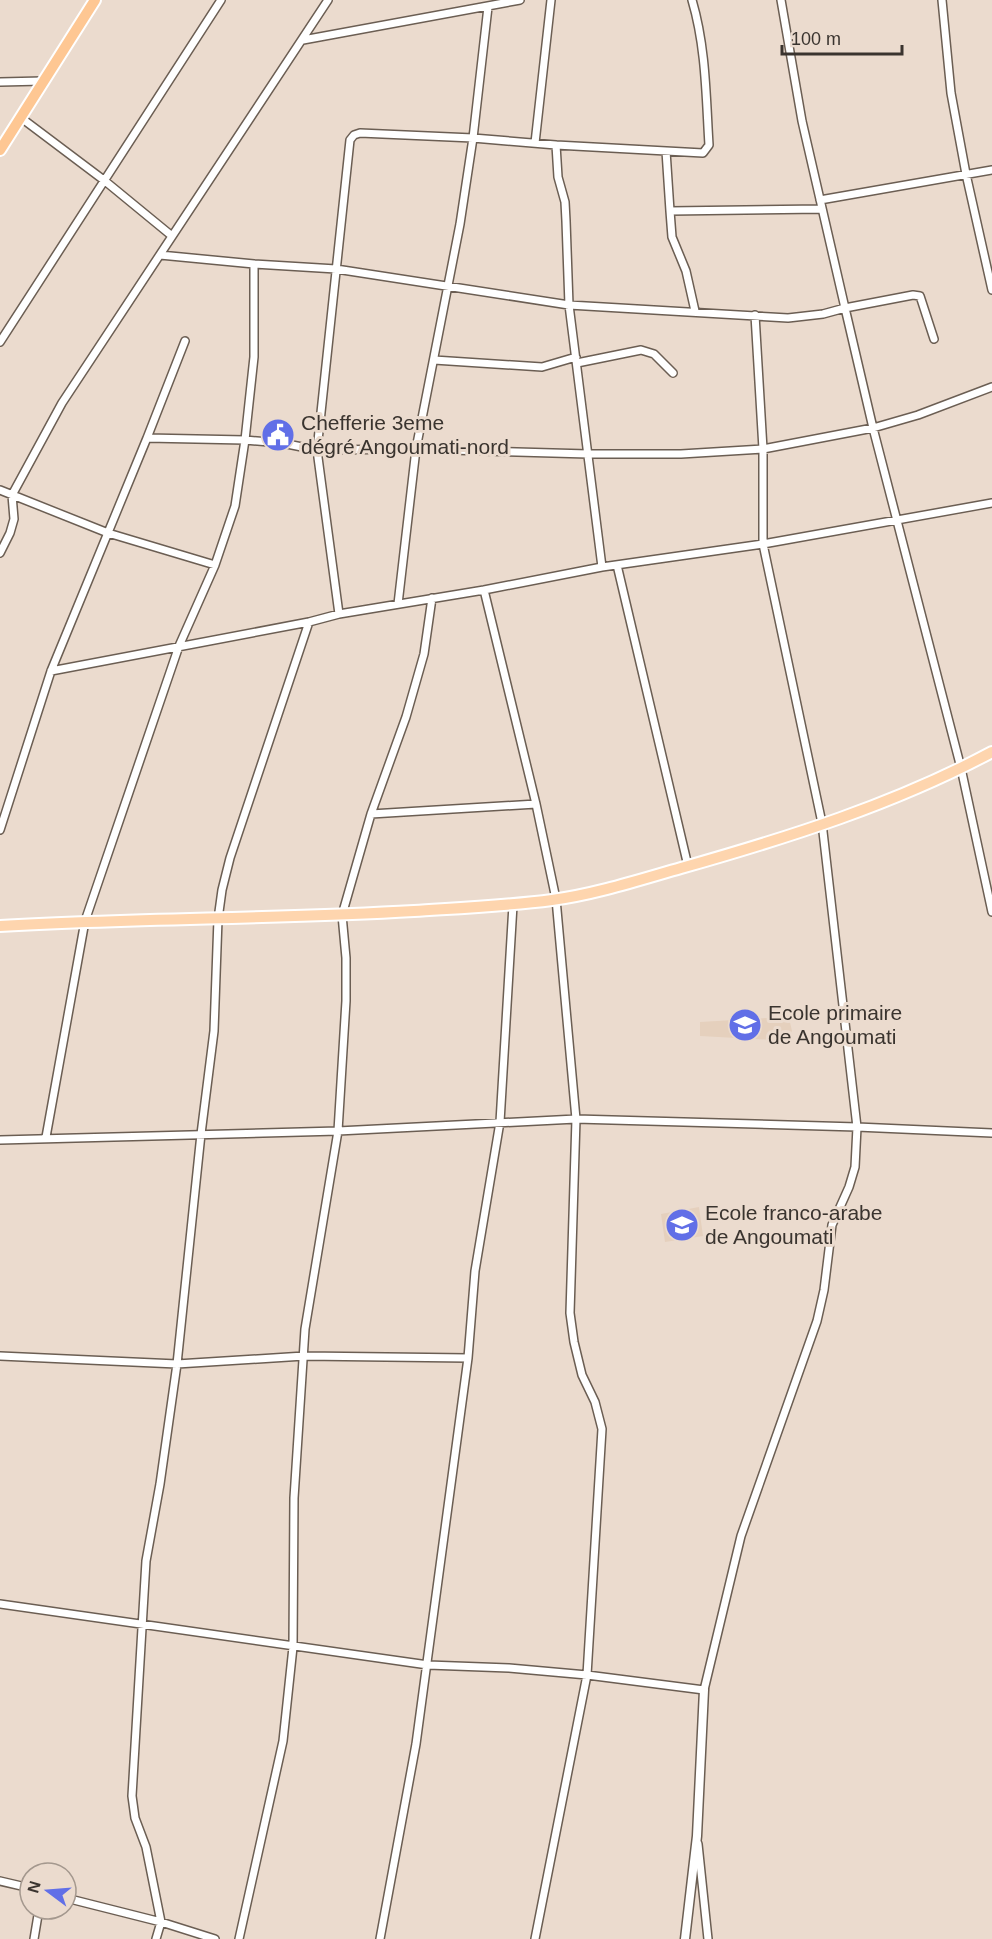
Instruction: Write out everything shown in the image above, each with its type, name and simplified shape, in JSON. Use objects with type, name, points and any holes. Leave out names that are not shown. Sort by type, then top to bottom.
[{"type":"highway","points":[[0,150],[95,0]]},
{"type":"main road","points":[[0,926],[86,921],[342,915],[513,905],[556,899],[612,887],[753,848],[881,803],[992,752]]},
{"type":"street","points":[[0,342],[220,0]]},
{"type":"street","points":[[0,553],[14,519],[12,495],[62,403],[328,0]]},
{"type":"street","points":[[303,40],[520,0]]},
{"type":"street","points":[[535,143],[551,0]]},
{"type":"street","points":[[339,614],[317,450],[350,140],[354,135],[360,133],[703,153],[709,145],[705,80],[697,18],[692,0]]},
{"type":"street","points":[[781,0],[802,121],[822,209],[873,428],[961,768],[992,912]]},
{"type":"street","points":[[942,0],[951,93],[966,174],[992,290]]},
{"type":"street","points":[[398,604],[416,449],[448,287],[473,138],[488,7]]},
{"type":"street","points":[[0,82],[43,81]]},
{"type":"street","points":[[20,117],[105,181],[172,236]]},
{"type":"street","points":[[556,145],[558,177],[565,202],[569,305],[602,567]]},
{"type":"street","points":[[666,151],[672,237],[686,271],[695,311]]},
{"type":"street","points":[[820,200],[992,170]]},
{"type":"street","points":[[670,211],[822,209]]},
{"type":"street","points":[[160,255],[336,269],[569,305],[788,318],[806,317],[914,295],[920,296],[934,339]]},
{"type":"street","points":[[46,1137],[86,921],[179,646],[215,565],[235,506],[254,357],[254,264]]},
{"type":"street","points":[[685,1939],[697,1836],[704,1689],[741,1536],[817,1321],[824,1290],[832,1225],[855,1167],[856,1127],[822,824],[764,544],[763,449],[754,315]]},
{"type":"street","points":[[0,830],[51,670],[185,341]]},
{"type":"street","points":[[434,360],[542,366],[642,350],[654,354],[673,374]]},
{"type":"street","points":[[147,438],[245,440],[282,443],[317,450],[416,449],[681,454],[763,449],[873,428],[918,415],[992,387]]},
{"type":"street","points":[[0,490],[108,533],[215,565]]},
{"type":"street","points":[[51,670],[309,622],[339,614],[484,590],[602,567],[764,544],[992,503]]},
{"type":"street","points":[[617,566],[688,866]]},
{"type":"street","points":[[484,590],[536,804],[556,899],[576,1119],[570,1313],[582,1375],[595,1402],[602,1429],[587,1675],[535,1939]]},
{"type":"street","points":[[239,1939],[284,1741],[293,1647],[294,1497],[305,1329],[338,1131],[346,1001],[346,958],[342,915],[371,814],[406,717],[424,654],[432,598]]},
{"type":"street","points":[[156,1939],[161,1922],[148,1856],[135,1818],[132,1796],[141,1626],[146,1561],[160,1484],[177,1364],[214,1031],[218,919],[230,858],[309,622]]},
{"type":"street","points":[[371,814],[536,804]]},
{"type":"street","points":[[380,1939],[416,1744],[428,1665],[468,1358],[475,1271],[500,1122],[513,905]]},
{"type":"street","points":[[0,1140],[338,1131],[576,1119],[992,1133]]},
{"type":"street","points":[[0,1356],[177,1364],[304,1356],[468,1358]]},
{"type":"street","points":[[0,1604],[141,1626],[428,1665],[509,1668],[704,1689]]},
{"type":"street","points":[[697,1836],[708,1939]]},
{"type":"street","points":[[0,1881],[18,1885]]},
{"type":"street","points":[[78,1901],[161,1922],[215,1939]]},
{"type":"street","points":[[34,1939],[37,1921]]},
{"type":"shaded area","name":"Ecole primaire de Angoumati","points":[[789,1018],[792,1031],[789,1038],[774,1040],[700,1036],[700,1022]]},
{"type":"shaded area","name":"Ecole franco-arabe de Angoumati","points":[[699,1207],[703,1236],[665,1242],[661,1214]]},
{"type":"place","name":"Chefferie 3eme dégré Angoumati-nord","points":[[278,435]]},
{"type":"place","name":"Ecole primaire de Angoumati","points":[[745,1025]]},
{"type":"place","name":"Ecole franco-arabe de Angoumati","points":[[682,1225]]}]
